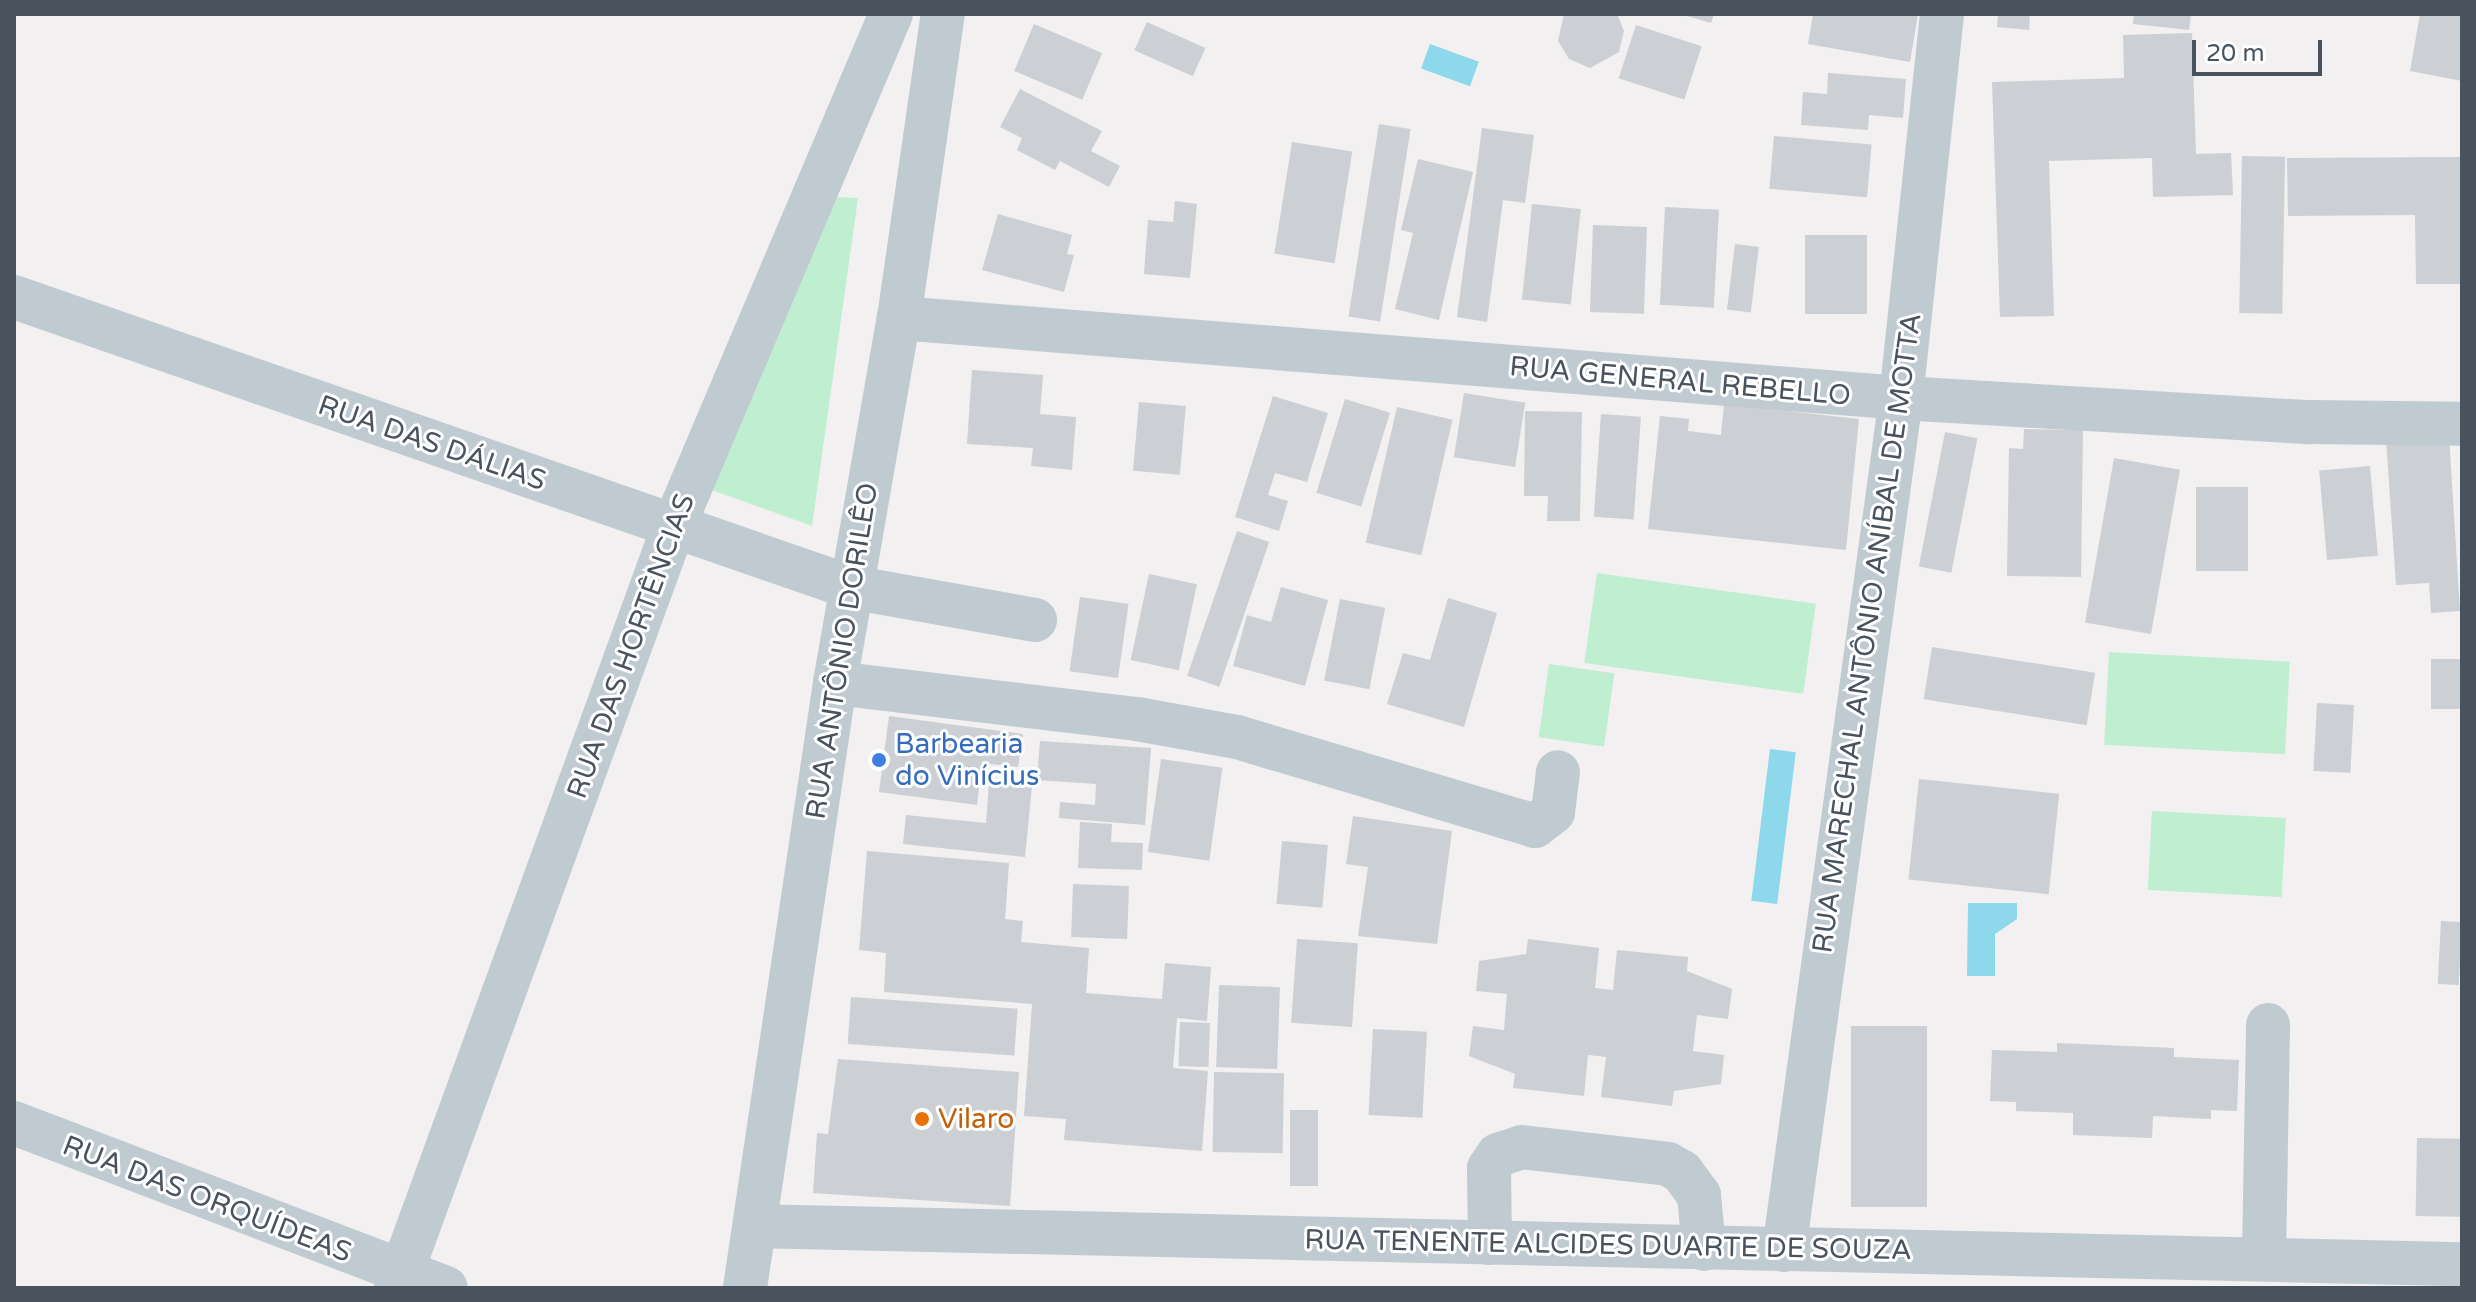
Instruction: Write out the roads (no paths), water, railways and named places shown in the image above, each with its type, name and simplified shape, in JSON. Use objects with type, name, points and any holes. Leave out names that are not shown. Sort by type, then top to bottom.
[{"type":"street","name":"RUA DAS HORTÊNCIAS","points":[[398,1281],[673,528],[891,14]]},
{"type":"street","name":"RUA ANTÔNIO DORILÊO","points":[[745,1288],[835,683],[899,318],[943,14]]},
{"type":"street","name":"RUA MARECHAL ANTÔNIO ANÍBAL DE MOTTA","points":[[1784,1250],[1901,398],[1942,14]]},
{"type":"street","name":"RUA DAS DÁLIAS","points":[[14,297],[850,587],[1035,620]]},
{"type":"street","name":"RUA GENERAL REBELLO","points":[[899,318],[1901,398],[2309,422],[2462,424]]},
{"type":"street","points":[[835,683],[1137,719],[1237,737],[1535,826],[1553,812],[1558,772]]},
{"type":"street","points":[[2264,1257],[2268,1025]]},
{"type":"street","name":"RUA DAS ORQUÍDEAS","points":[[14,1123],[398,1281],[446,1288]]},
{"type":"street","points":[[1490,1243],[1489,1168],[1498,1155],[1522,1147],[1668,1164],[1682,1172],[1699,1195],[1704,1249]]},
{"type":"street","name":"RUA TENENTE ALCIDES DUARTE DE SOUZA","points":[[755,1226],[1704,1249],[2264,1257],[2462,1264]]},
{"type":"water","points":[[1430,44],[1479,62],[1470,86],[1421,68]]},
{"type":"water","points":[[1770,749],[1796,752],[1777,904],[1751,901]]},
{"type":"water","points":[[1968,903],[2017,903],[2017,919],[1995,934],[1995,976],[1967,976]]},
{"type":"place","name":"Barbearia do Vinícius","points":[[879,760]]},
{"type":"place","name":"Vilaro","points":[[922,1119]]}]
